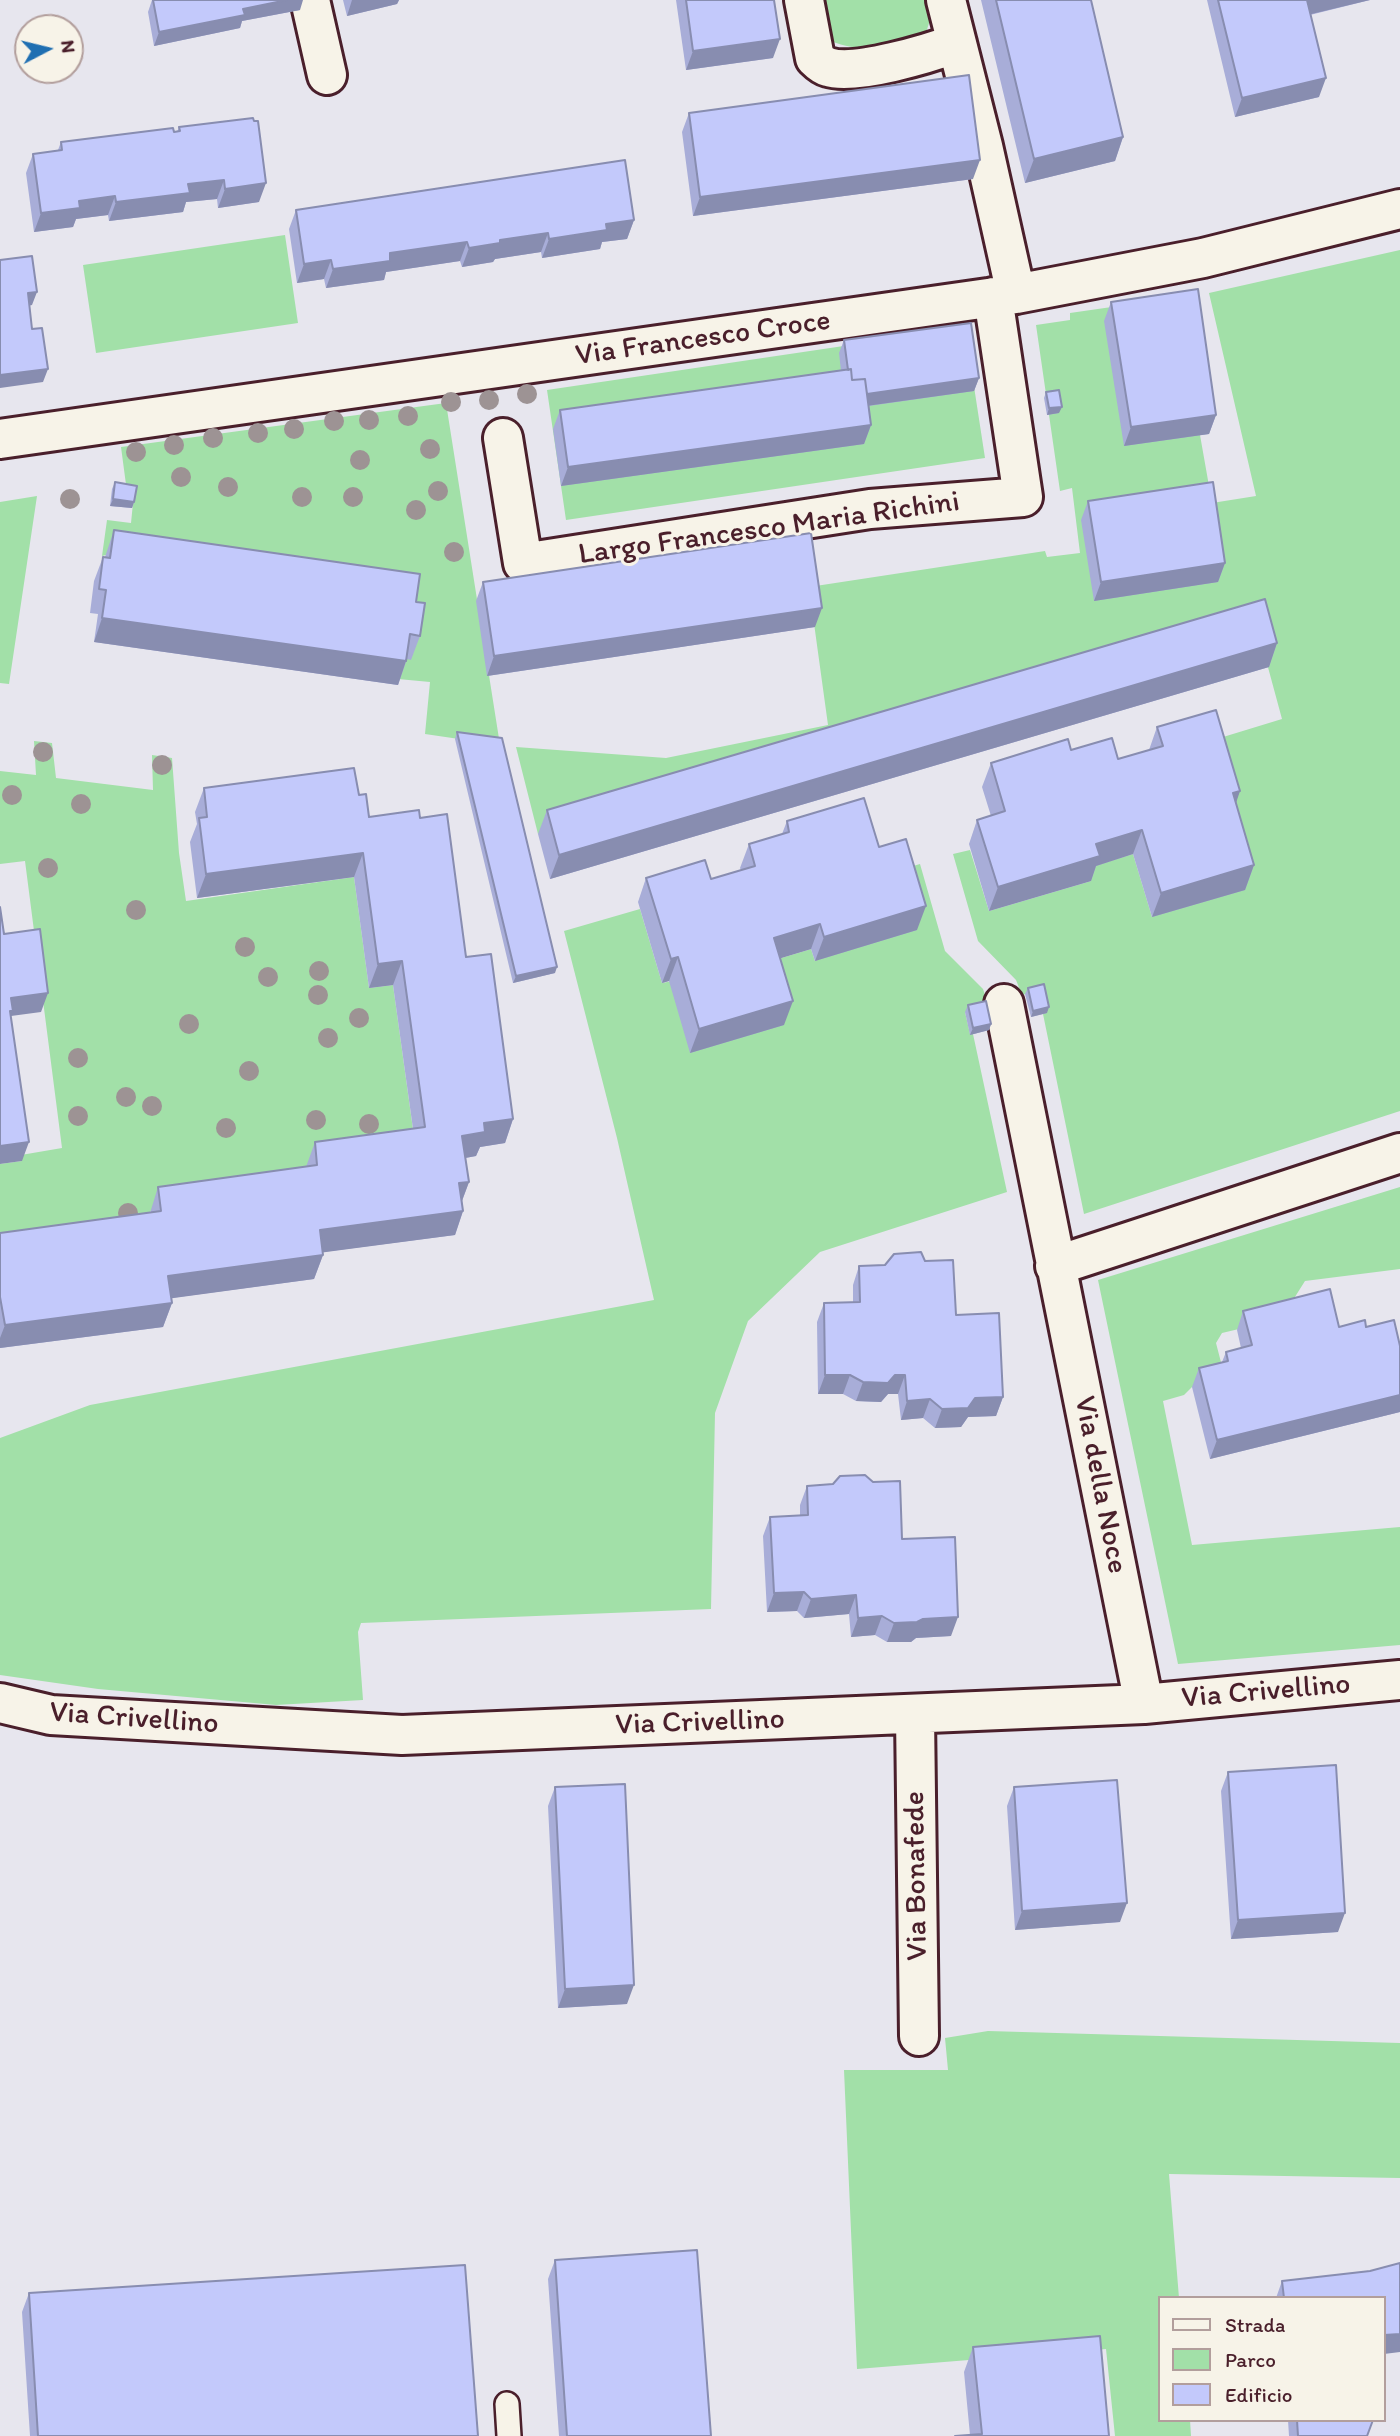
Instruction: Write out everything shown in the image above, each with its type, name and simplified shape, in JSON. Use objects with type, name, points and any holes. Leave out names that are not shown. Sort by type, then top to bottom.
[{"type":"street","points":[[310,0],[327,75]]},
{"type":"street","points":[[804,0],[815,58],[828,67],[852,68],[915,58],[957,43]]},
{"type":"street","points":[[946,0],[957,43],[1005,295]]},
{"type":"street","name":"Via Francesco Croce","points":[[0,439],[1005,295],[1203,258],[1400,209]]},
{"type":"street","name":"Largo Francesco Maria Richini","points":[[503,438],[523,563],[870,509],[1023,497],[1005,295]]},
{"type":"street","name":"Via della Noce","points":[[1004,1004],[1144,1704]]},
{"type":"street","points":[[1055,1266],[1400,1153]]},
{"type":"street","name":"Via Crivellino","points":[[0,1703],[51,1715],[390,1735],[1144,1704],[1400,1680]]},
{"type":"street","name":"Via Bonafede","points":[[915,1715],[919,2036]]},
{"type":"lane","points":[[507,2404],[509,2436]]},
{"type":"green space","points":[[816,0],[931,0],[933,10],[925,36],[878,48],[856,48],[830,41]]},
{"type":"green space","points":[[285,235],[298,323],[96,353],[83,265]]},
{"type":"green space","points":[[1400,250],[1400,1111],[1084,1214],[1043,1014],[1041,990],[1022,995],[1016,980],[978,941],[953,854],[970,850],[989,911],[1091,881],[1087,868],[1133,854],[1152,917],[1210,741],[1282,719],[1256,623],[538,834],[516,747],[666,758],[828,725],[809,587],[1045,551],[1047,557],[1080,553],[1072,488],[1060,491],[1036,325],[1070,320],[1070,313],[1181,297],[1212,503],[1256,496],[1209,293]]},
{"type":"green space","points":[[965,328],[985,458],[566,520],[547,390]]},
{"type":"green space","points":[[446,403],[500,745],[425,734],[430,682],[398,679],[106,555],[102,556],[107,520],[131,523],[134,493],[127,492],[121,447]]},
{"type":"green space","points":[[37,496],[9,684],[0,683],[0,502]]},
{"type":"green space","points":[[34,741],[52,743],[56,778],[153,790],[152,755],[172,758],[179,853],[186,901],[354,877],[369,988],[393,985],[416,1151],[306,1166],[309,1190],[150,1211],[152,1236],[0,1256],[0,1164],[22,1161],[21,1155],[62,1148],[25,861],[0,864],[0,771],[36,775]]},
{"type":"green space","points":[[920,864],[945,951],[983,989],[989,1007],[965,1012],[970,1034],[973,1034],[1007,1192],[820,1252],[748,1321],[715,1413],[711,1609],[361,1623],[358,1632],[363,1700],[276,1705],[98,1689],[0,1675],[0,1438],[90,1405],[654,1300],[617,1138],[564,931],[640,909],[662,983],[765,963],[811,949],[815,961],[899,870]]},
{"type":"green space","points":[[1400,1187],[1400,1269],[1305,1281],[1281,1319],[1222,1333],[1216,1343],[1223,1370],[1192,1387],[1184,1395],[1163,1401],[1192,1545],[1400,1527],[1400,1645],[1178,1664],[1098,1280]]},
{"type":"green space","points":[[988,2031],[1400,2043],[1400,2178],[1169,2174],[1179,2296],[1158,2296],[1158,2422],[1190,2422],[1191,2436],[1115,2436],[1106,2349],[857,2369],[844,2070],[948,2070],[945,2038]]},
{"type":"building","points":[[153,0],[287,0],[243,9],[245,15],[159,32]]},
{"type":"building","points":[[686,0],[774,0],[780,39],[693,51]]},
{"type":"building","points":[[996,0],[1091,0],[1123,137],[1034,159]]},
{"type":"building","points":[[1218,0],[1307,0],[1326,78],[1242,98]]},
{"type":"building","points":[[969,75],[980,160],[700,197],[689,113]]},
{"type":"building","points":[[253,118],[258,121],[266,183],[225,189],[224,180],[188,184],[190,193],[116,202],[115,196],[79,201],[80,208],[41,213],[33,154],[62,150],[61,142],[173,128],[174,132],[180,131],[179,127]]},
{"type":"building","points":[[625,160],[634,220],[606,224],[607,230],[549,239],[548,233],[469,248],[467,242],[390,253],[390,261],[333,269],[331,260],[304,264],[296,210]]},
{"type":"building","points":[[32,256],[37,292],[28,293],[32,329],[42,328],[48,369],[0,375],[0,260]]},
{"type":"building","points":[[1198,289],[1216,415],[1131,427],[1111,302]]},
{"type":"building","points":[[971,323],[979,378],[867,394],[865,379],[852,380],[844,340]]},
{"type":"building","points":[[851,369],[852,380],[865,379],[871,425],[568,467],[560,410]]},
{"type":"building","points":[[1059,390],[1062,407],[1049,408],[1046,392]]},
{"type":"building","points":[[115,482],[137,486],[134,502],[113,499]]},
{"type":"building","points":[[1213,482],[1225,563],[1101,582],[1088,501]]},
{"type":"building","points":[[114,530],[420,574],[416,602],[425,603],[420,636],[410,634],[406,661],[102,618],[106,590],[99,589],[103,557],[110,558]]},
{"type":"building","points":[[811,533],[822,608],[494,656],[483,582]]},
{"type":"building","points":[[1265,599],[1277,643],[559,855],[547,810]]},
{"type":"building","points":[[1216,710],[1240,791],[1233,793],[1254,865],[1161,893],[1142,830],[1096,844],[1100,856],[998,887],[977,820],[1005,811],[991,763],[1068,739],[1071,750],[1112,738],[1118,759],[1163,746],[1157,727]]},
{"type":"building","points":[[457,732],[502,738],[557,967],[516,976]]},
{"type":"building","points":[[354,768],[359,795],[366,794],[369,817],[419,810],[420,818],[447,814],[466,957],[491,954],[513,1119],[484,1123],[485,1132],[462,1136],[469,1182],[459,1183],[463,1211],[320,1230],[323,1255],[168,1276],[172,1303],[5,1325],[0,1297],[0,1233],[161,1211],[158,1187],[317,1165],[315,1142],[425,1127],[402,961],[378,964],[363,853],[206,874],[199,818],[207,817],[204,788]]},
{"type":"building","points":[[864,798],[879,847],[906,839],[926,906],[824,937],[820,924],[774,938],[793,1001],[699,1029],[678,957],[671,959],[646,878],[705,860],[711,879],[755,866],[749,844],[789,832],[787,821]]},
{"type":"building","points":[[0,907],[4,934],[40,929],[48,993],[11,998],[13,1011],[10,1011],[29,1142],[0,1146]]},
{"type":"building","points":[[1044,984],[1049,1007],[1033,1011],[1028,988]]},
{"type":"building","points":[[986,1001],[991,1024],[973,1028],[968,1005]]},
{"type":"building","points":[[921,1252],[925,1261],[953,1260],[956,1315],[999,1313],[1003,1397],[975,1398],[968,1408],[942,1409],[930,1399],[907,1401],[905,1375],[895,1375],[888,1383],[863,1382],[850,1375],[825,1375],[824,1303],[860,1302],[859,1266],[885,1265],[894,1254]]},
{"type":"building","points":[[1330,1289],[1339,1327],[1365,1320],[1366,1327],[1394,1320],[1400,1346],[1400,1395],[1217,1440],[1199,1368],[1228,1361],[1226,1352],[1252,1345],[1243,1311]]},
{"type":"building","points":[[865,1475],[873,1482],[900,1481],[902,1539],[955,1537],[958,1617],[894,1623],[882,1616],[858,1618],[856,1595],[811,1599],[804,1592],[774,1593],[770,1517],[808,1515],[807,1486],[833,1484],[840,1476]]},
{"type":"building","points":[[1336,1765],[1345,1913],[1238,1920],[1228,1772]]},
{"type":"building","points":[[1117,1780],[1127,1903],[1022,1911],[1014,1787]]},
{"type":"building","points":[[625,1784],[634,1985],[565,1989],[555,1787]]},
{"type":"building","points":[[697,2250],[711,2436],[567,2436],[555,2260]]},
{"type":"building","points":[[1400,2263],[1400,2334],[1386,2335],[1386,2296],[1284,2296],[1282,2281],[1370,2271]]},
{"type":"building","points":[[465,2265],[478,2436],[38,2436],[29,2293]]},
{"type":"building","points":[[1100,2336],[1109,2436],[955,2436],[982,2434],[973,2347]]},
{"type":"building","points":[[1297,2422],[1372,2422],[1367,2436],[1298,2436]]}]
